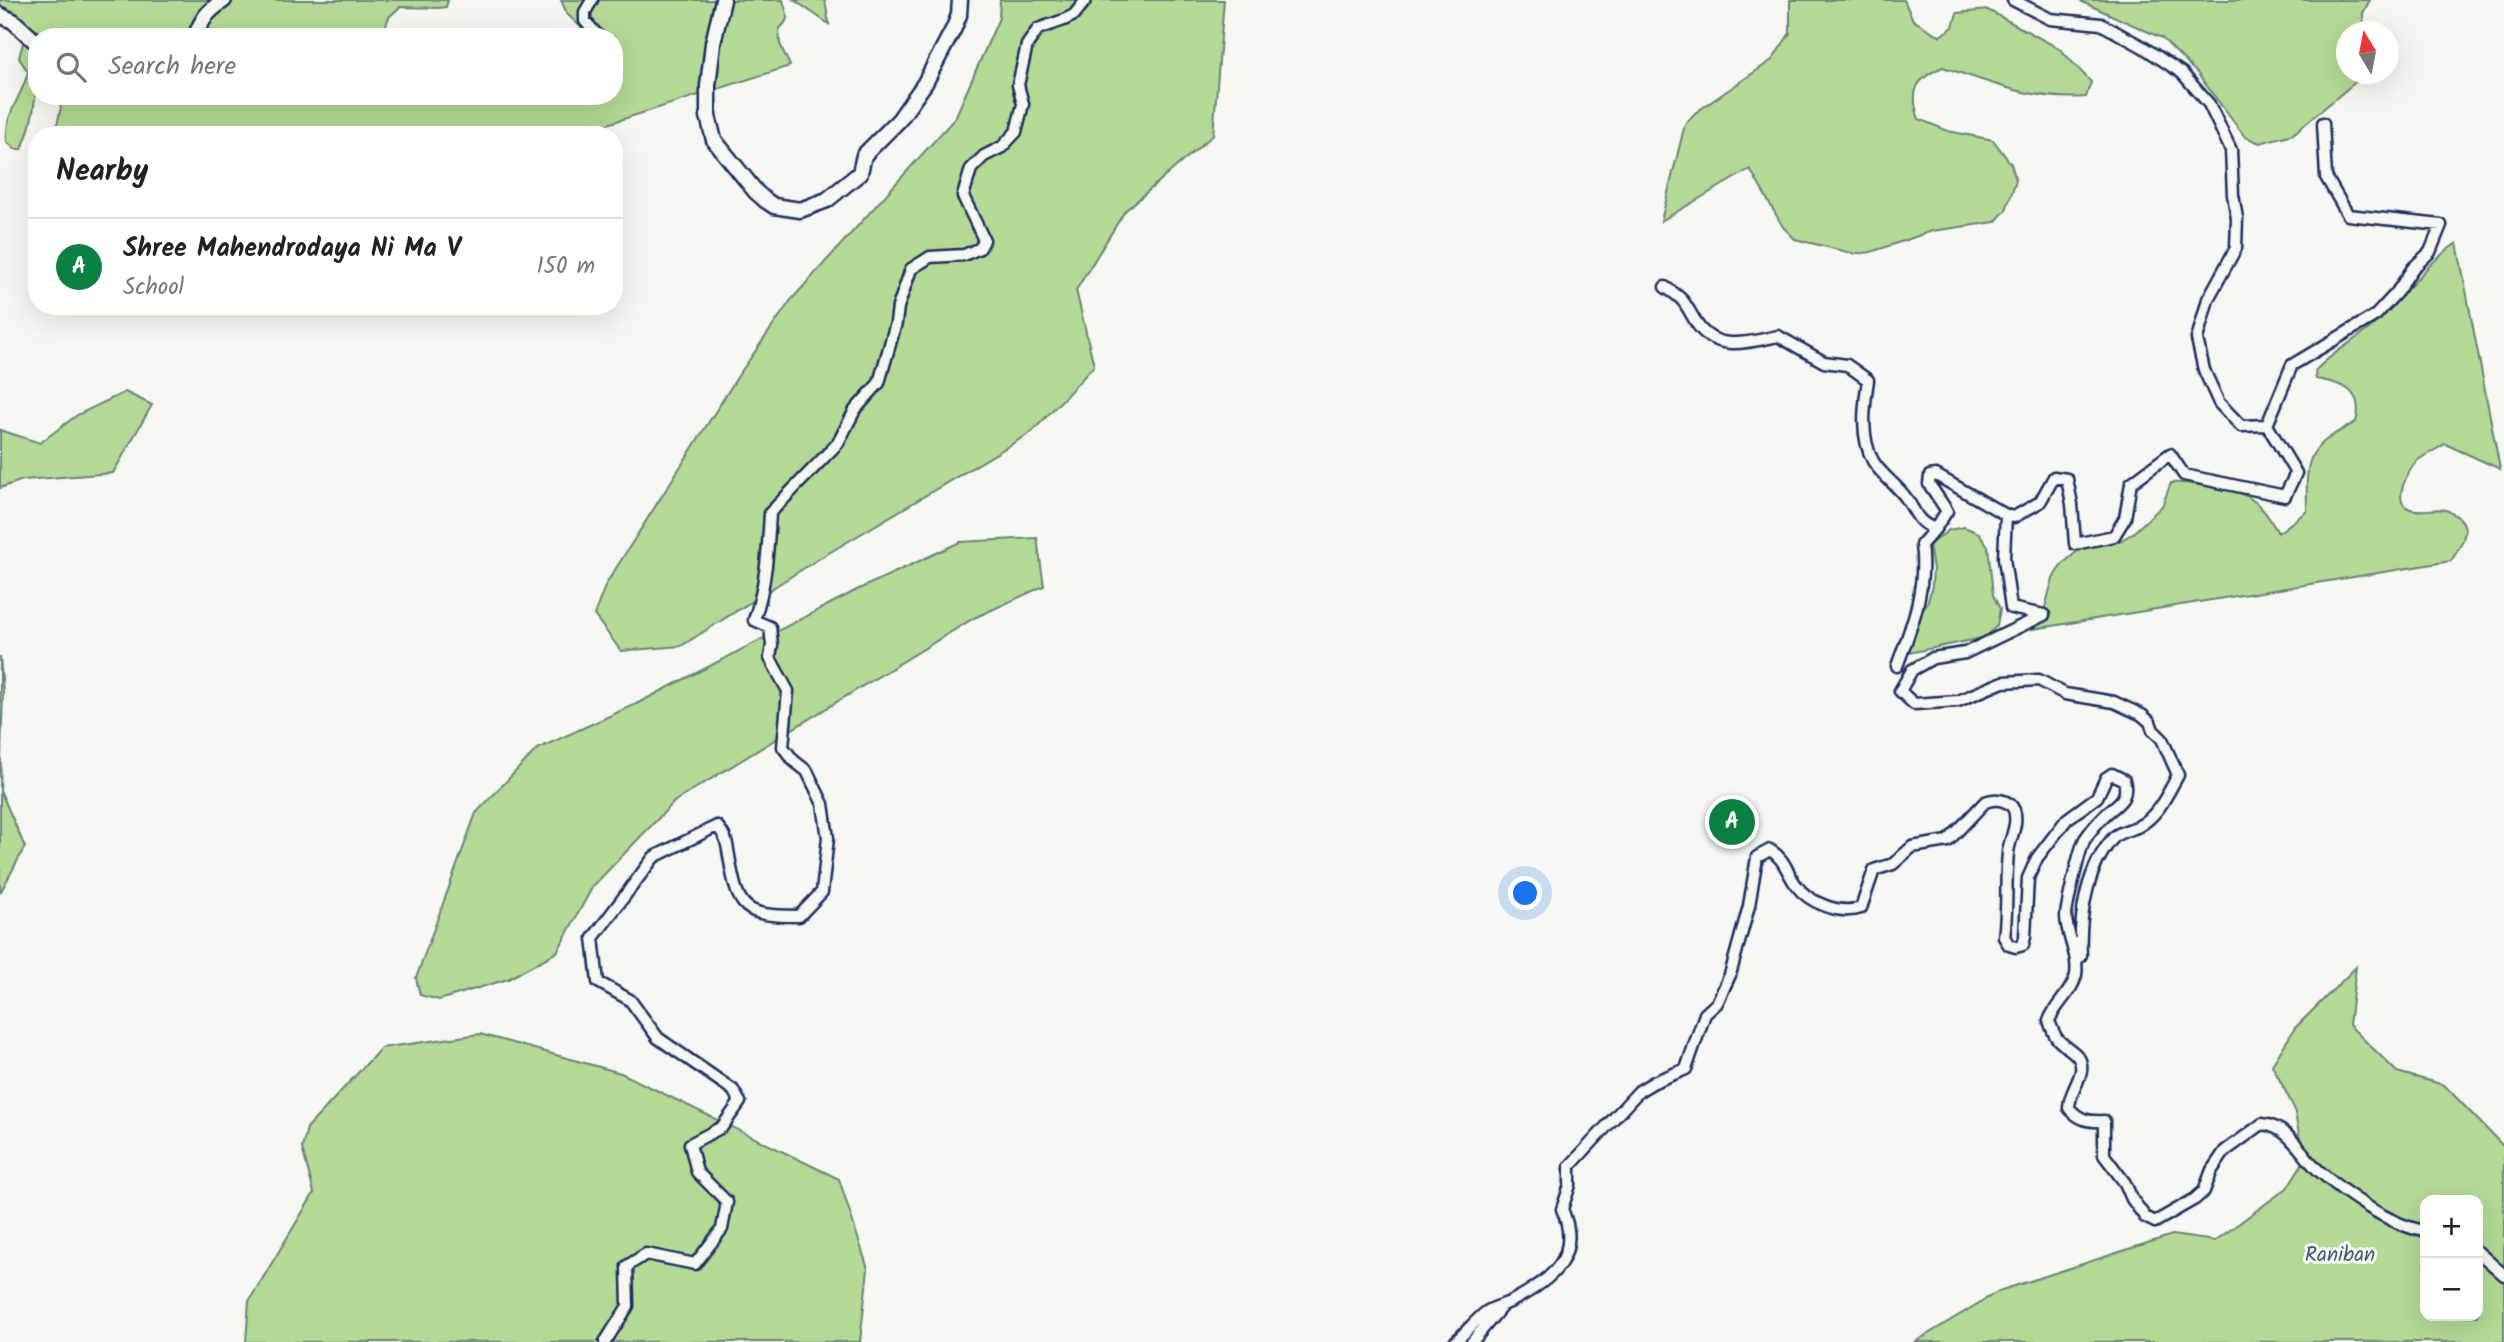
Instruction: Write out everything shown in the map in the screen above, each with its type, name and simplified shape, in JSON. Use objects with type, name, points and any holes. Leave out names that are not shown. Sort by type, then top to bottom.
[{"type":"street","points":[[199,28],[210,8],[224,0]]},
{"type":"street","points":[[591,28],[585,21],[585,12],[592,0]]},
{"type":"street","points":[[723,0],[713,43],[708,86],[708,116],[713,140],[765,200],[774,206],[800,210],[827,200],[860,173],[864,155],[899,120],[925,83],[954,28],[959,15],[960,0]]},
{"type":"street","points":[[605,1342],[628,1306],[627,1266],[646,1254],[695,1264],[722,1229],[727,1202],[697,1172],[690,1143],[722,1127],[740,1102],[733,1090],[658,1038],[630,1000],[598,982],[593,938],[654,856],[717,826],[726,835],[735,892],[746,906],[766,916],[799,916],[822,892],[828,838],[822,804],[807,771],[794,761],[783,747],[788,691],[770,658],[770,627],[754,620],[767,567],[769,513],[838,443],[855,410],[879,383],[898,307],[911,269],[930,257],[964,255],[980,248],[984,240],[963,197],[971,169],[984,156],[1002,148],[1016,132],[1023,104],[1018,85],[1030,39],[1038,29],[1074,15],[1086,0]]},
{"type":"street","points":[[2014,0],[2050,19],[2101,24],[2182,73],[2209,104],[2231,150],[2237,218],[2236,248],[2208,299],[2197,339],[2204,370],[2220,403],[2241,426],[2267,425]]},
{"type":"street","points":[[0,15],[13,20],[28,34]]},
{"type":"street","points":[[2267,425],[2292,365],[2376,315],[2397,292],[2413,268],[2430,252],[2441,225],[2348,215],[2326,177],[2323,123]]},
{"type":"street","points":[[1665,287],[1683,298],[1700,328],[1711,340],[1741,344],[1778,336],[1824,362],[1847,365],[1868,380],[1863,409],[1866,439],[1873,462],[1906,498],[1922,524],[1935,529]]},
{"type":"street","points":[[1896,666],[1919,602],[1924,564],[1921,545],[1947,511],[1929,484],[1930,476],[1936,475],[2014,517],[2040,502],[2054,477],[2067,478],[2075,544],[2114,536],[2125,518],[2131,483],[2171,454],[2184,475],[2285,496],[2296,473],[2267,425]]},
{"type":"street","points":[[2006,515],[2004,558],[2011,608],[2044,615],[1965,653],[1933,657],[1912,670],[1900,691],[1914,704],[1947,702],[1958,701],[2003,682],[2039,680],[2065,694],[2115,702],[2142,715],[2162,739],[2178,775],[2163,804],[2142,825],[2116,835],[2097,864],[2084,909],[2081,955],[2077,960]]},
{"type":"street","points":[[1455,1342],[1485,1313],[1502,1306],[1556,1273],[1569,1241],[1567,1221],[1562,1209],[1570,1185],[1570,1166],[1639,1091],[1686,1069],[1705,1014],[1717,1003],[1730,975],[1749,906],[1756,857],[1770,849],[1780,856],[1796,885],[1809,897],[1825,906],[1852,911],[1861,908],[1874,870],[1893,864],[1912,847],[1948,841],[1985,802],[1992,799],[2002,801],[2011,805],[2015,813],[2015,825],[2008,851],[2004,936],[2009,945],[2016,947],[2023,944],[2025,937],[2028,878],[2038,858],[2067,819],[2097,797],[2106,778],[2112,774],[2124,780],[2127,790],[2124,799],[2084,840],[2079,854],[2066,915],[2077,960],[2076,978],[2049,1021],[2056,1037],[2078,1055],[2080,1060],[2081,1071],[2069,1098],[2069,1108],[2082,1119],[2104,1121],[2104,1155],[2145,1217],[2155,1222],[2161,1221],[2204,1191],[2212,1170],[2225,1151],[2262,1124],[2274,1125],[2288,1135],[2318,1170],[2364,1204],[2405,1226],[2420,1230]]},
{"type":"street","points":[[2483,1256],[2504,1275]]},
{"type":"street","points":[[1472,1342],[1502,1306]]},
{"type":"green space","points":[[0,0],[448,0],[446,7],[400,7],[389,17],[385,28],[28,28],[28,72],[19,58],[24,39],[10,14],[0,4]]},
{"type":"green space","points":[[561,0],[783,0],[787,16],[786,22],[779,29],[780,44],[790,66],[601,126],[57,126],[60,105],[623,105],[623,28],[582,28],[567,14]]},
{"type":"green space","points":[[794,0],[825,0],[829,24]]},
{"type":"green space","points":[[1000,0],[1224,0],[1213,135],[1125,211],[1076,290],[1094,366],[1032,432],[817,560],[681,646],[621,651],[594,615],[606,584],[738,376],[791,300],[955,118],[999,18]]},
{"type":"green space","points":[[1790,0],[1904,0],[1913,20],[1940,36],[1953,27],[1957,13],[1988,10],[2060,49],[2091,82],[2086,97],[2067,98],[2013,90],[1943,67],[1921,81],[1915,93],[1919,119],[1948,131],[1993,140],[2011,164],[2016,180],[2006,210],[1995,222],[1932,231],[1871,252],[1855,254],[1795,239],[1783,227],[1750,169],[1661,221],[1685,124],[1695,113],[1772,60],[1790,33]]},
{"type":"green space","points":[[2078,0],[2370,0],[2363,13],[2363,21],[2336,21],[2336,84],[2353,84],[2293,134],[2260,143],[2245,137],[2197,73],[2162,38]]},
{"type":"green space","points":[[28,72],[28,105],[34,105],[22,149],[15,149],[7,142],[8,122]]},
{"type":"green space","points":[[2457,243],[2500,469],[2445,444],[2417,461],[2401,492],[2403,504],[2408,508],[2446,510],[2461,520],[2464,537],[2451,561],[2033,629],[2061,566],[2090,544],[2104,539],[2120,541],[2133,533],[2162,506],[2171,483],[2212,487],[2244,495],[2256,502],[2278,533],[2307,511],[2307,478],[2312,456],[2327,440],[2356,422],[2358,411],[2354,395],[2349,390],[2316,379],[2315,371],[2371,327],[2423,272]]},
{"type":"green space","points":[[125,392],[152,405],[113,473],[23,480],[0,488],[0,430],[40,443],[77,415]]},
{"type":"green space","points":[[1964,527],[1979,533],[1988,546],[1993,595],[2000,609],[1997,625],[1987,637],[1909,653],[1913,629],[1928,601],[1932,586],[1933,569],[1929,545],[1949,530]]},
{"type":"green space","points":[[1037,538],[1044,586],[974,618],[675,801],[593,886],[557,952],[508,979],[439,1000],[420,995],[416,978],[476,813],[537,749],[640,702],[859,589],[960,542]]},
{"type":"green space","points":[[0,657],[3,691],[0,790]]},
{"type":"green space","points":[[0,790],[25,847],[0,893]]},
{"type":"green space","name":"Raniban","points":[[2356,967],[2349,1025],[2397,1072],[2444,1085],[2504,1147],[2504,1342],[1915,1342],[1999,1291],[2172,1235],[2215,1241],[2287,1188],[2304,1161],[2294,1108],[2272,1065],[2295,1028]]},
{"type":"green space","points":[[480,1034],[621,1073],[839,1179],[868,1269],[860,1342],[246,1342],[249,1301],[314,1193],[302,1148],[307,1128],[381,1048]]},
{"type":"place","name":"Shree Mahendrodaya Ni Ma V","points":[[1732,822]]}]
